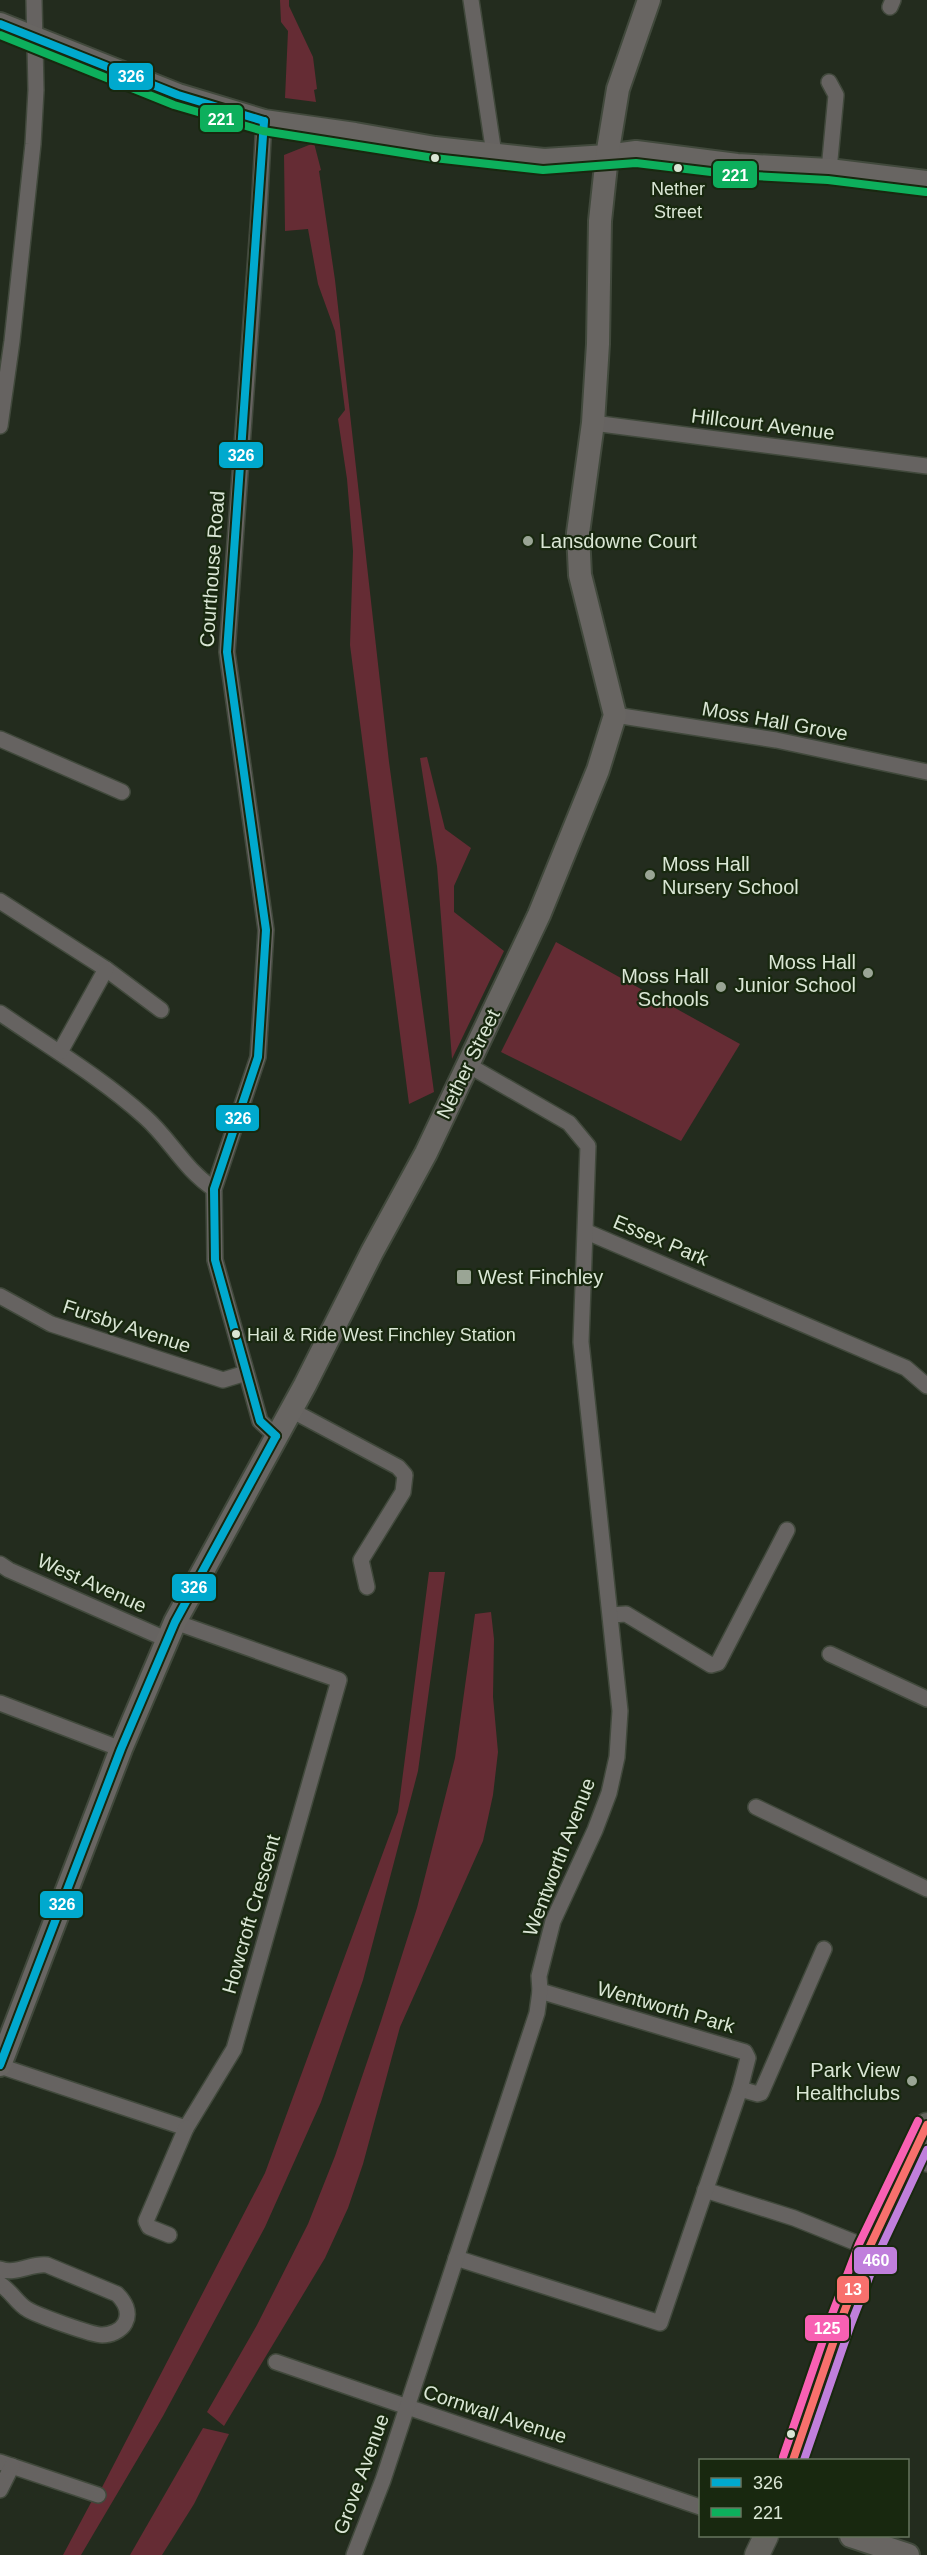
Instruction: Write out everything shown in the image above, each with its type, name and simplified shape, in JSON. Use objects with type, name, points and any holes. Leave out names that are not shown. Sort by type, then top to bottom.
[{"type":"main road","points":[[793,2459],[841,2320],[869,2248],[920,2161],[927,2125]]},
{"type":"main road","points":[[757,2555],[765,2537]]},
{"type":"street","points":[[0,426],[12,341],[33,144],[36,90],[34,0]]},
{"type":"street","points":[[471,0],[494,154]]},
{"type":"street","points":[[615,715],[580,574],[578,533],[593,423],[598,344],[600,221],[607,156],[618,89],[649,0]]},
{"type":"street","points":[[0,24],[178,95],[264,121],[435,148],[544,160],[636,152],[737,165],[829,170],[927,182]]},
{"type":"street","points":[[829,82],[836,95],[829,170]]},
{"type":"street","name":"Courthouse Road","points":[[264,121],[260,213],[226,652],[266,930],[258,1057],[214,1189],[215,1260],[260,1421],[276,1436]]},
{"type":"street","name":"Hillcourt Avenue","points":[[593,423],[927,466]]},
{"type":"street","name":"Moss Hall Grove","points":[[615,715],[776,740],[927,771]]},
{"type":"street","name":"Nether Street","points":[[0,2066],[122,1749],[171,1631],[291,1410],[426,1153],[539,915],[598,770],[615,715]]},
{"type":"street","points":[[0,739],[122,792]]},
{"type":"street","points":[[0,901],[106,969],[161,1010]]},
{"type":"street","points":[[60,1052],[106,969]]},
{"type":"street","points":[[0,1013],[60,1052],[146,1117],[196,1177],[214,1189]]},
{"type":"street","name":"Essex Park","points":[[464,1071],[569,1123],[588,1146],[587,1232],[906,1368],[927,1386]]},
{"type":"street","name":"Wentworth Avenue","points":[[407,2407],[537,2013],[540,1991],[539,1976],[553,1921],[595,1830],[609,1793],[617,1756],[620,1711],[581,1342],[587,1232]]},
{"type":"street","name":"Fursby Avenue","points":[[0,1296],[51,1324],[223,1380],[246,1373]]},
{"type":"street","points":[[291,1410],[398,1467],[405,1475],[403,1492],[361,1560],[367,1587]]},
{"type":"street","points":[[610,1615],[626,1614],[711,1665],[718,1664],[787,1530]]},
{"type":"street","name":"West Avenue","points":[[0,1564],[9,1570],[171,1631]]},
{"type":"street","name":"Howcroft Crescent","points":[[171,1631],[339,1680],[234,2049],[186,2128]]},
{"type":"street","points":[[830,1654],[927,1699]]},
{"type":"street","points":[[0,1703],[122,1749]]},
{"type":"street","points":[[756,1807],[927,1889]]},
{"type":"street","points":[[740,2089],[758,2094],[761,2092],[825,1949]]},
{"type":"street","name":"Wentworth Park","points":[[456,2258],[660,2323],[740,2089],[747,2058],[745,2052],[540,1991]]},
{"type":"street","points":[[0,2066],[186,2128],[146,2221],[148,2228],[169,2235]]},
{"type":"street","points":[[705,2190],[794,2218],[869,2248]]},
{"type":"street","points":[[0,2269],[17,2270],[35,2264],[47,2265],[117,2294],[124,2302],[127,2312],[126,2322],[119,2330],[99,2335],[27,2309],[11,2291],[0,2284]]},
{"type":"street","name":"Cornwall Avenue","points":[[276,2362],[699,2507]]},
{"type":"street","name":"Grove Avenue","points":[[354,2555],[383,2480],[407,2407]]},
{"type":"street","points":[[0,2490],[6,2464],[98,2495]]},
{"type":"street","points":[[857,2537],[908,2555]]},
{"type":"shaded area","points":[[280,0],[289,0],[289,6],[313,57],[317,89],[314,90],[316,102],[285,98],[288,31],[281,22]]},
{"type":"shaded area","points":[[314,143],[321,170],[319,171],[335,280],[389,762],[434,1092],[409,1104],[350,645],[353,551],[347,479],[338,419],[345,410],[335,331],[318,284],[308,229],[285,231],[284,155]]},
{"type":"shaded area","points":[[427,757],[445,829],[471,848],[454,886],[454,912],[504,951],[452,1059],[437,866],[420,758]]},
{"type":"shaded area","points":[[556,942],[740,1044],[681,1141],[501,1052]]},
{"type":"shaded area","points":[[429,1572],[445,1572],[418,1771],[363,1980],[321,2102],[265,2227],[163,2416],[81,2555],[63,2555],[95,2495],[98,2495],[265,2173],[398,1812]]},
{"type":"shaded area","points":[[491,1612],[494,1639],[493,1697],[498,1752],[493,1795],[483,1841],[400,2027],[363,2164],[348,2208],[325,2258],[224,2426],[207,2412],[257,2325],[308,2224],[335,2156],[381,2021],[417,1908],[455,1758],[475,1614]]},
{"type":"shaded area","points":[[203,2428],[229,2434],[194,2504],[162,2555],[130,2555]]},
{"type":"transit line","name":"326","points":[[0,24],[178,95],[264,121]]},
{"type":"transit line","name":"221","points":[[0,35],[174,105],[263,131],[434,158],[543,170],[636,163],[736,175],[828,180],[926,192]]},
{"type":"transit line","name":"326","points":[[264,121],[227,652],[266,930],[258,1057],[214,1189],[215,1260],[260,1421],[276,1436]]},
{"type":"transit line","name":"326","points":[[0,2065],[121,1749],[175,1622],[276,1436]]},
{"type":"transit line","name":"125","points":[[783,2457],[831,2317],[859,2244],[918,2121]]},
{"type":"transit line","name":"13","points":[[793,2459],[841,2320],[869,2248],[927,2125]]},
{"type":"transit line","name":"460","points":[[804,2459],[851,2324],[879,2252],[927,2150]]},
{"type":"place","name":"Nether Street","points":[[678,168]]},
{"type":"place","name":"Lansdowne Court","points":[[528,541]]},
{"type":"place","name":"Moss Hall Nursery School","points":[[650,875]]},
{"type":"place","name":"Moss Hall Junior School","points":[[868,973]]},
{"type":"place","name":"Moss Hall Schools","points":[[721,987]]},
{"type":"place","name":"West Finchley","points":[[464,1277]]},
{"type":"place","name":"Hail & Ride West Finchley Station","points":[[236,1334]]},
{"type":"place","name":"Park View Healthclubs","points":[[912,2081]]}]
